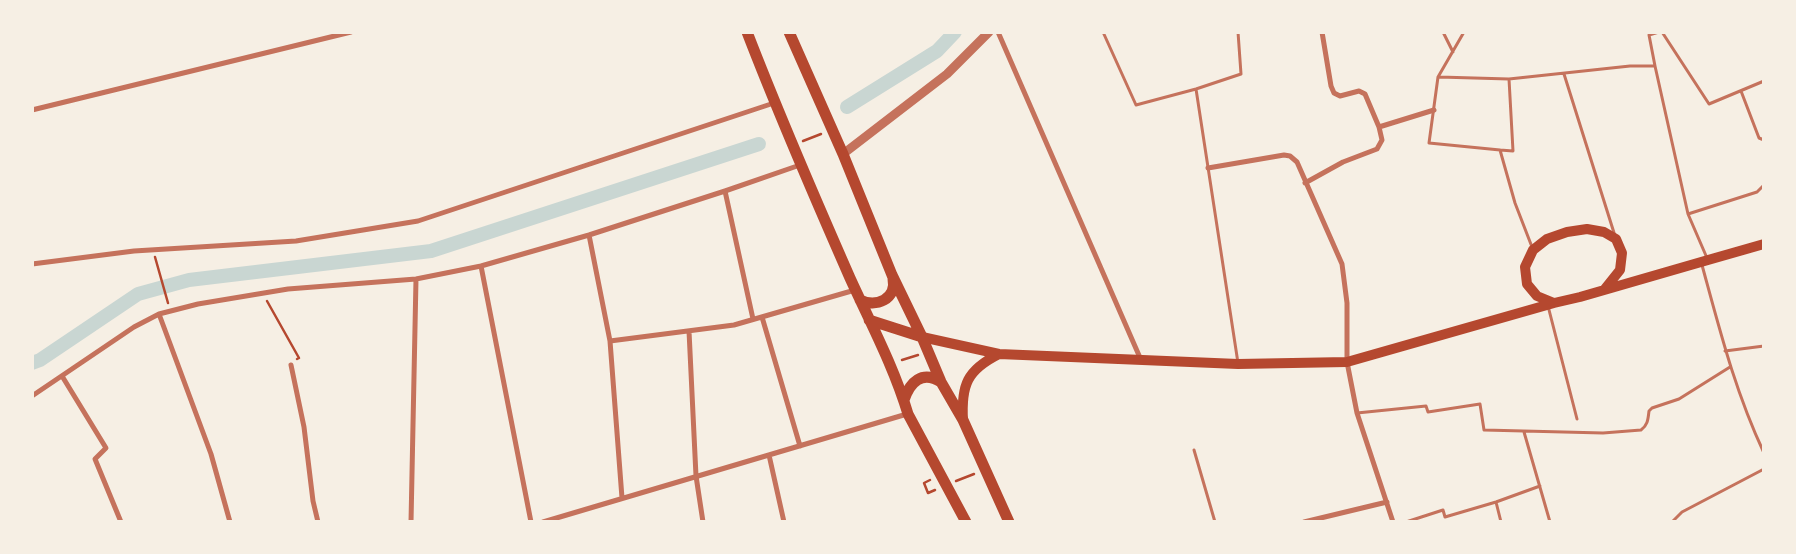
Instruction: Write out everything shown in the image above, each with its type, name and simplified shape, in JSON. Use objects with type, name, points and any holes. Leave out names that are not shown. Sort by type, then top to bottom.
[{"type":"main road","points":[[746,32],[792,146],[904,400],[908,414],[966,522]]},
{"type":"main road","points":[[789,32],[843,154],[892,275],[941,382],[963,420],[1009,522]]},
{"type":"main road","points":[[1551,304],[1537,296],[1527,284],[1525,268],[1533,250],[1547,239],[1567,232],[1587,229],[1604,232],[1616,239],[1622,253],[1620,270],[1604,290]]},
{"type":"main road","points":[[869,320],[922,337],[999,354],[1238,364],[1347,362],[1764,244]]},
{"type":"main road","points":[[858,295],[867,303],[883,302],[893,290],[894,282],[892,275]]},
{"type":"main road","points":[[963,420],[962,398],[968,379],[982,362],[999,354]]},
{"type":"main road","points":[[904,400],[911,384],[920,378],[931,378],[941,382]]},
{"type":"street","points":[[32,110],[351,32]]},
{"type":"street","points":[[843,154],[946,74],[989,32]]},
{"type":"street","points":[[998,32],[1141,360]]},
{"type":"street","points":[[1306,183],[1343,162],[1378,149],[1382,140],[1379,127],[1365,94],[1359,91],[1340,96],[1334,93],[1331,86],[1322,32]]},
{"type":"street","points":[[32,264],[153,250],[296,241],[418,221],[774,103]]},
{"type":"street","points":[[1379,127],[1434,110]]},
{"type":"street","points":[[1208,168],[1284,155],[1290,156],[1298,162],[1342,264],[1347,302],[1347,362],[1357,413],[1393,522]]},
{"type":"street","points":[[32,396],[134,327],[159,314],[198,304],[288,289],[416,279],[481,266],[589,235],[726,191],[800,164]]},
{"type":"street","points":[[726,191],[753,319]]},
{"type":"street","points":[[589,235],[610,341],[622,498]]},
{"type":"street","points":[[481,266],[531,522]]},
{"type":"street","points":[[411,522],[416,279]]},
{"type":"street","points":[[610,341],[734,325],[858,295]]},
{"type":"street","points":[[159,314],[211,454],[230,522]]},
{"type":"street","points":[[762,317],[800,446]]},
{"type":"street","points":[[690,331],[696,476],[703,522]]},
{"type":"street","points":[[291,364],[304,427],[313,501],[318,522]]},
{"type":"street","points":[[62,376],[106,448],[95,459],[121,522]]},
{"type":"street","points":[[543,522],[560,519],[622,498],[908,414]]},
{"type":"street","points":[[769,455],[784,522]]},
{"type":"street","points":[[1304,522],[1319,520],[1387,502]]},
{"type":"lane","points":[[1103,32],[1136,106],[1241,74],[1238,32]]},
{"type":"lane","points":[[1443,32],[1453,52]]},
{"type":"lane","points":[[1464,32],[1438,77],[1429,143],[1513,151],[1509,79]]},
{"type":"lane","points":[[1764,81],[1709,104],[1660,32],[1649,35],[1688,214],[1705,261],[1725,351],[1748,419],[1764,453]]},
{"type":"lane","points":[[1438,77],[1509,79],[1630,66],[1655,66]]},
{"type":"lane","points":[[1564,74],[1616,239]]},
{"type":"lane","points":[[1196,89],[1238,364]]},
{"type":"lane","points":[[1741,91],[1759,138],[1764,140]]},
{"type":"lane","points":[[1500,150],[1515,203],[1533,250]]},
{"type":"lane","points":[[1688,214],[1757,192],[1764,185]]},
{"type":"lane","points":[[1551,304],[1577,419]]},
{"type":"lane","points":[[1725,351],[1764,346]]},
{"type":"lane","points":[[1357,413],[1426,406],[1428,412],[1480,404],[1484,430],[1603,433],[1641,430],[1648,421],[1649,411],[1652,408],[1679,398],[1730,367]]},
{"type":"lane","points":[[1524,432],[1550,522]]},
{"type":"lane","points":[[1194,450],[1215,522]]},
{"type":"lane","points":[[1672,522],[1682,512],[1764,469]]},
{"type":"lane","points":[[1406,522],[1442,510],[1445,517],[1496,502],[1540,486]]},
{"type":"lane","points":[[1496,502],[1501,522]]},
{"type":"path","points":[[792,146],[831,130]]},
{"type":"path","points":[[153,250],[170,311]]},
{"type":"path","points":[[262,293],[298,358],[291,364]]},
{"type":"path","points":[[953,483],[977,473]]},
{"type":"path","points":[[924,483],[928,493],[936,490]]},
{"type":"waterway","points":[[847,107],[937,51],[955,32]]},
{"type":"waterway","points":[[32,363],[40,360],[138,294],[189,280],[431,251],[759,144]]}]
